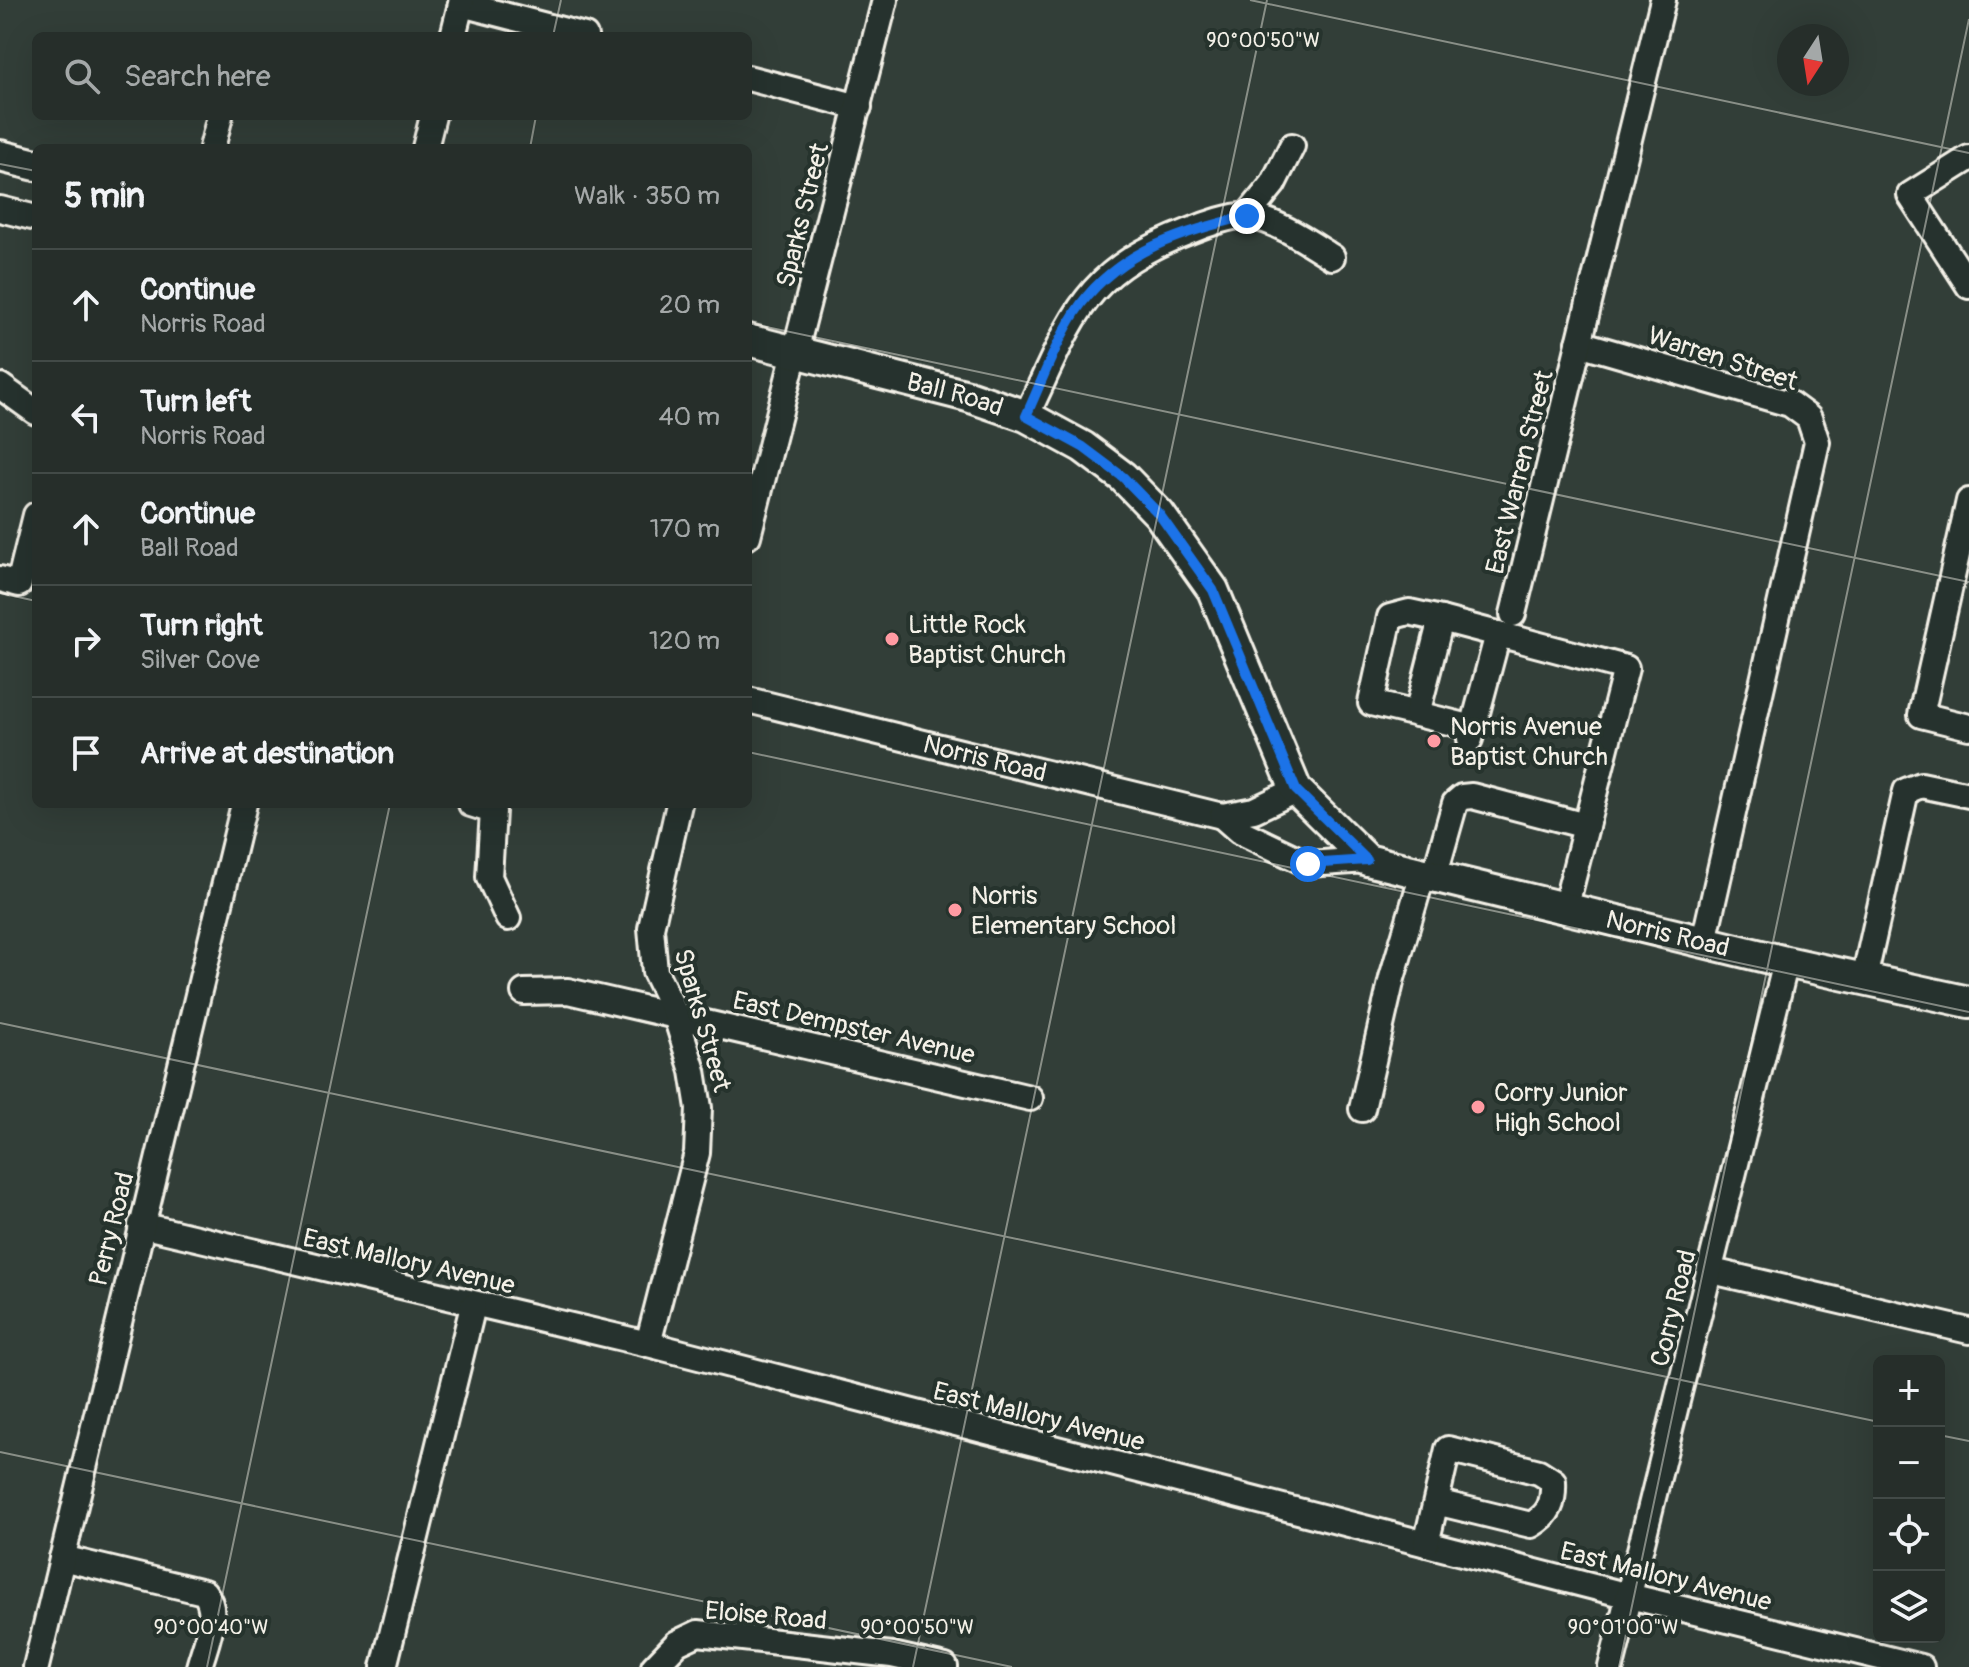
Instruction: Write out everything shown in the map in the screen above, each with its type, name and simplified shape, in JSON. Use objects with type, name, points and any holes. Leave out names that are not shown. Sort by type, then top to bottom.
[{"type":"main road","points":[[0,156],[32,164]]},
{"type":"main road","name":"Ball Road","points":[[752,341],[968,396],[1026,416],[1083,447],[1123,477],[1159,514],[1213,590],[1296,790]]},
{"type":"main road","points":[[1296,790],[1367,860]]},
{"type":"main road","name":"Norris Road","points":[[1367,860],[1786,962],[1969,1002]]},
{"type":"street","name":"Sparks Street","points":[[752,521],[885,0]]},
{"type":"street","points":[[1579,343],[1663,0]]},
{"type":"street","points":[[454,32],[461,2],[570,32]]},
{"type":"street","points":[[752,79],[859,107]]},
{"type":"street","points":[[213,144],[219,120]]},
{"type":"street","points":[[426,144],[432,120]]},
{"type":"street","points":[[1247,216],[1273,184],[1292,146]]},
{"type":"street","points":[[1969,158],[1910,195],[1969,286]]},
{"type":"street","points":[[0,209],[32,217]]},
{"type":"street","points":[[1026,416],[1079,306],[1107,274],[1145,248],[1196,228],[1247,216],[1299,237],[1332,257]]},
{"type":"street","name":"East Warren Street","points":[[1513,614],[1579,343]]},
{"type":"street","name":"Warren Street","points":[[1579,343],[1790,404],[1809,418],[1817,442],[1704,941]]},
{"type":"street","points":[[0,386],[32,409]]},
{"type":"street","points":[[1968,726],[1921,715],[1969,501]]},
{"type":"street","points":[[0,579],[19,584],[32,531]]},
{"type":"street","points":[[1498,634],[1472,734],[1417,714],[1371,703],[1390,617],[1409,612],[1441,619],[1498,634],[1626,668],[1565,909]]},
{"type":"street","points":[[1417,714],[1441,619]]},
{"type":"street","name":"Norris Road","points":[[752,701],[1222,816],[1254,810],[1296,790]]},
{"type":"street","points":[[1864,979],[1906,791],[1921,785],[1969,795]]},
{"type":"street","points":[[1362,1109],[1392,978],[1455,803],[1462,797],[1472,796],[1586,826]]},
{"type":"street","name":"Perry Road","points":[[36,1667],[243,808]]},
{"type":"street","points":[[484,808],[493,811],[489,877],[508,918]]},
{"type":"street","name":"Sparks Street","points":[[648,1344],[697,1153],[699,1108],[693,1071],[675,1013],[655,972],[651,928],[678,808]]},
{"type":"street","name":"Norris Road","points":[[1222,816],[1239,831],[1308,864],[1367,860]]},
{"type":"street","name":"Corry Road","points":[[1611,1667],[1712,1271],[1786,962]]},
{"type":"street","name":"East Dempster Avenue","points":[[524,992],[568,991],[675,1013],[1030,1098]]},
{"type":"street","name":"East Mallory Avenue","points":[[141,1225],[473,1306],[648,1344],[1629,1596],[1921,1667]]},
{"type":"street","points":[[1712,1271],[1969,1331]]},
{"type":"street","points":[[384,1667],[473,1306]]},
{"type":"street","points":[[1426,1544],[1448,1449],[1539,1472],[1553,1481],[1554,1501],[1544,1518],[1531,1525],[1436,1502]]},
{"type":"street","points":[[62,1558],[204,1592],[211,1601],[212,1614],[199,1667]]},
{"type":"street","name":"Eloise Road","points":[[654,1667],[677,1643],[698,1633],[892,1655],[945,1667]]},
{"type":"place","name":"Little Rock Baptist Church","points":[[892,639]]},
{"type":"place","name":"Norris Avenue Baptist Church","points":[[1434,741]]},
{"type":"place","name":"Norris Elementary School","points":[[955,910]]},
{"type":"place","name":"Corry Junior High School","points":[[1478,1107]]},
{"type":"route","points":[[1247,216],[1196,228],[1145,248],[1107,274],[1079,306],[1026,416],[1083,447],[1123,477],[1159,514],[1213,590],[1296,790],[1367,860],[1308,864]]}]
